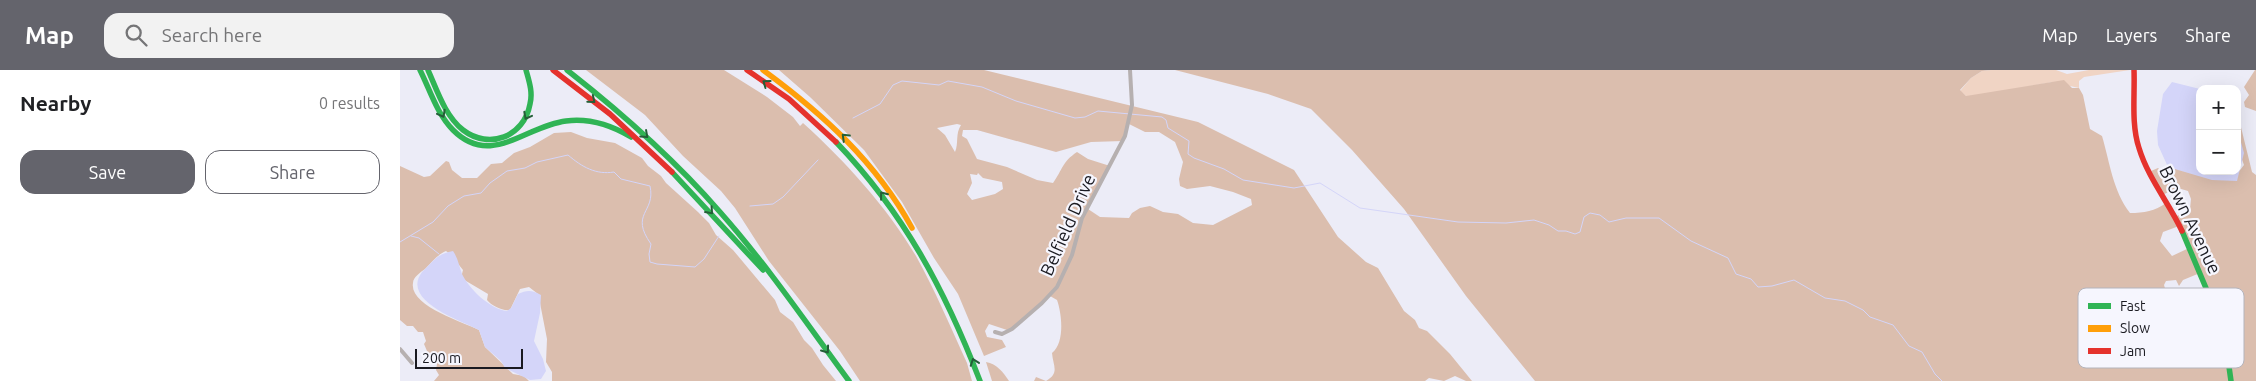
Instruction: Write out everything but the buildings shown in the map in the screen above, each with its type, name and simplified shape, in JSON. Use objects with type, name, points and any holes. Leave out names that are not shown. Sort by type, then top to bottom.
[{"type":"main road","points":[[419,70],[450,128],[460,137],[472,143],[486,146],[499,145],[554,124],[572,120],[590,121],[610,126],[627,134],[669,168]]},
{"type":"main road","points":[[428,71],[458,126],[472,135],[490,139],[502,138],[513,132],[528,116],[533,95],[526,70]]},
{"type":"main road","points":[[553,70],[616,119],[669,168],[743,248],[803,319]]},
{"type":"main road","points":[[567,70],[629,121],[691,180],[748,244],[849,381]]},
{"type":"main road","points":[[747,70],[807,115],[850,156],[892,206],[921,249]]},
{"type":"main road","points":[[763,70],[796,94]]},
{"type":"main road","points":[[771,70],[849,141],[874,170],[904,213],[949,301],[980,381]]},
{"type":"main road","name":"Brown Avenue","points":[[2134,70],[2136,133],[2139,148],[2150,173],[2179,225],[2207,288]]},
{"type":"main road","name":"Brown Avenue","points":[[2229,368],[2231,381]]},
{"type":"street","name":"Belfield Drive","points":[[995,332],[1002,334],[1012,329],[1057,287],[1072,255],[1082,218],[1126,132],[1132,107],[1130,70]]},
{"type":"street","points":[[400,349],[412,363]]},
{"type":"shaded area","points":[[586,70],[724,70],[767,97],[793,117],[800,126],[803,123],[835,153],[864,185],[892,220],[916,256],[967,363],[972,381],[860,381],[840,351],[769,261],[735,208],[721,191],[683,156],[645,115]]},
{"type":"shaded area","points":[[779,70],[984,70],[1198,122],[1294,170],[1338,237],[1366,262],[1378,268],[1404,311],[1415,320],[1419,328],[1427,331],[1450,354],[1472,381],[1466,381],[1455,376],[1444,381],[1429,378],[1425,381],[1046,381],[1054,372],[1052,353],[1061,336],[1060,313],[1057,300],[1050,296],[1012,329],[1007,330],[989,324],[985,331],[987,337],[1002,340],[1006,347],[984,356],[958,294],[934,258],[902,202],[864,150],[810,97]],"holes":[[[1129,124],[1145,132],[1159,132],[1175,142],[1183,162],[1179,179],[1180,186],[1187,189],[1210,186],[1233,192],[1251,199],[1252,205],[1213,225],[1193,223],[1178,214],[1163,212],[1150,206],[1140,208],[1132,213],[1129,218],[1100,217],[1088,209],[1110,166],[1088,159],[1077,152],[1065,163],[1053,183],[1037,180],[1007,167],[977,159],[967,139],[962,136],[963,130],[977,130],[1056,152],[1091,142],[1123,141]],[[961,125],[955,152],[945,135],[937,128]],[[978,173],[983,178],[1002,182],[1003,189],[995,194],[972,200],[967,194],[972,183],[970,174],[977,175]]]},
{"type":"shaded area","points":[[1175,70],[1991,70],[1982,71],[1971,78],[1960,90],[1966,96],[2064,80],[2072,88],[2079,88],[2083,95],[2090,129],[2102,136],[2116,186],[2130,213],[2149,211],[2166,203],[2175,217],[2190,209],[2191,199],[2188,191],[2178,188],[2162,195],[2151,171],[2158,168],[2166,175],[2174,165],[2196,170],[2196,175],[2241,175],[2241,169],[2244,165],[2241,156],[2241,127],[2252,172],[2256,175],[2256,381],[1535,381],[1466,296],[1404,209],[1352,150],[1311,109],[1268,94]],"holes":[[[2179,226],[2189,248],[2172,256],[2160,241],[2163,232]]]},
{"type":"shaded area","points":[[2056,70],[2067,74],[2089,70],[2130,70],[2084,77],[2079,81],[2079,88],[2053,82],[1976,96],[1966,96],[1960,91],[1971,78],[1982,71]]},
{"type":"shaded area","points":[[2255,70],[2256,111],[2245,107],[2244,102],[2249,95],[2244,87]]},
{"type":"shaded area","points":[[571,132],[587,138],[615,143],[642,158],[648,166],[661,176],[666,183],[709,223],[716,235],[733,250],[775,300],[780,312],[793,322],[804,340],[836,381],[552,381],[552,372],[546,362],[547,339],[538,294],[529,287],[520,289],[510,310],[497,308],[487,300],[488,294],[461,278],[463,270],[446,251],[416,277],[413,281],[414,291],[428,306],[479,330],[485,347],[513,374],[524,376],[529,381],[434,381],[439,375],[436,370],[437,364],[430,358],[424,344],[426,341],[423,332],[418,332],[413,326],[407,326],[400,320],[400,166],[424,177],[430,176],[446,161],[449,162],[452,170],[462,178],[477,178],[491,164],[502,163],[514,153],[530,147],[554,133]]},
{"type":"shaded area","points":[[986,362],[997,367],[1009,381],[992,381]]},
{"type":"shaded area","points":[[1036,377],[1046,381],[1034,381]]},
{"type":"water","points":[[2172,82],[2196,88],[2196,175],[2238,175],[2237,181],[2212,180],[2168,167],[2158,145],[2157,131],[2163,94]]},
{"type":"water","points":[[2241,142],[2244,153],[2241,165]]},
{"type":"water","points":[[453,251],[465,280],[487,302],[500,309],[507,311],[511,308],[518,294],[529,291],[541,295],[540,313],[534,341],[543,359],[546,371],[541,379],[530,380],[505,368],[501,361],[485,347],[479,330],[436,308],[426,301],[419,292],[417,282],[422,272],[439,256]]},
{"type":"waterway","points":[[853,118],[880,104],[893,85],[902,81],[939,85],[948,81],[982,87],[1016,101],[1075,118],[1085,117],[1098,111],[1162,117],[1166,120],[1168,128],[1189,141],[1188,154],[1194,158],[1224,169],[1243,180],[1294,188],[1320,183],[1360,208],[1458,222],[1506,223],[1534,220],[1549,225],[1558,231],[1575,234],[1580,232],[1584,217],[1590,213],[1600,215],[1609,222],[1626,218],[1659,218],[1691,241],[1728,258],[1736,274],[1751,279],[1758,287],[1772,286],[1794,280],[1825,298],[1845,301],[1863,310],[1870,317],[1893,325],[1909,346],[1922,352],[1935,374],[1942,381]]},
{"type":"waterway","points":[[400,242],[433,222],[448,206],[464,196],[481,193],[490,183],[507,171],[525,168],[537,162],[568,155],[595,171],[614,172],[621,179],[650,186],[650,202],[644,214],[642,226],[651,244],[650,262],[695,267],[704,259],[719,236]]},
{"type":"waterway","points":[[750,206],[773,204],[783,197],[818,160]]},
{"type":"waterway","points":[[411,236],[419,238],[439,254]]},
{"type":"traffic: fast","points":[[420,70],[447,124],[467,141],[481,145],[495,145],[508,142],[551,124],[575,120],[600,123],[631,137]]},
{"type":"traffic: fast","points":[[428,70],[451,118],[463,130],[473,136],[484,139],[504,137],[521,125],[530,104],[531,95],[526,70]]},
{"type":"traffic: fast","points":[[567,70],[647,137],[702,192],[770,274],[849,381]]},
{"type":"traffic: fast","points":[[836,142],[882,196],[920,254],[952,315],[980,381]]},
{"type":"traffic: fast","points":[[672,172],[763,270]]},
{"type":"traffic: fast","points":[[2182,231],[2206,288]]},
{"type":"traffic: fast","points":[[2229,368],[2231,381]]},
{"type":"traffic: slow","points":[[763,70],[807,104],[865,161],[898,204],[912,228]]},
{"type":"traffic: jam","points":[[553,70],[610,114],[672,172]]},
{"type":"traffic: jam","points":[[747,70],[789,99],[836,142]]},
{"type":"traffic: jam","points":[[2134,70],[2134,119],[2139,148],[2153,180],[2182,231]]}]
